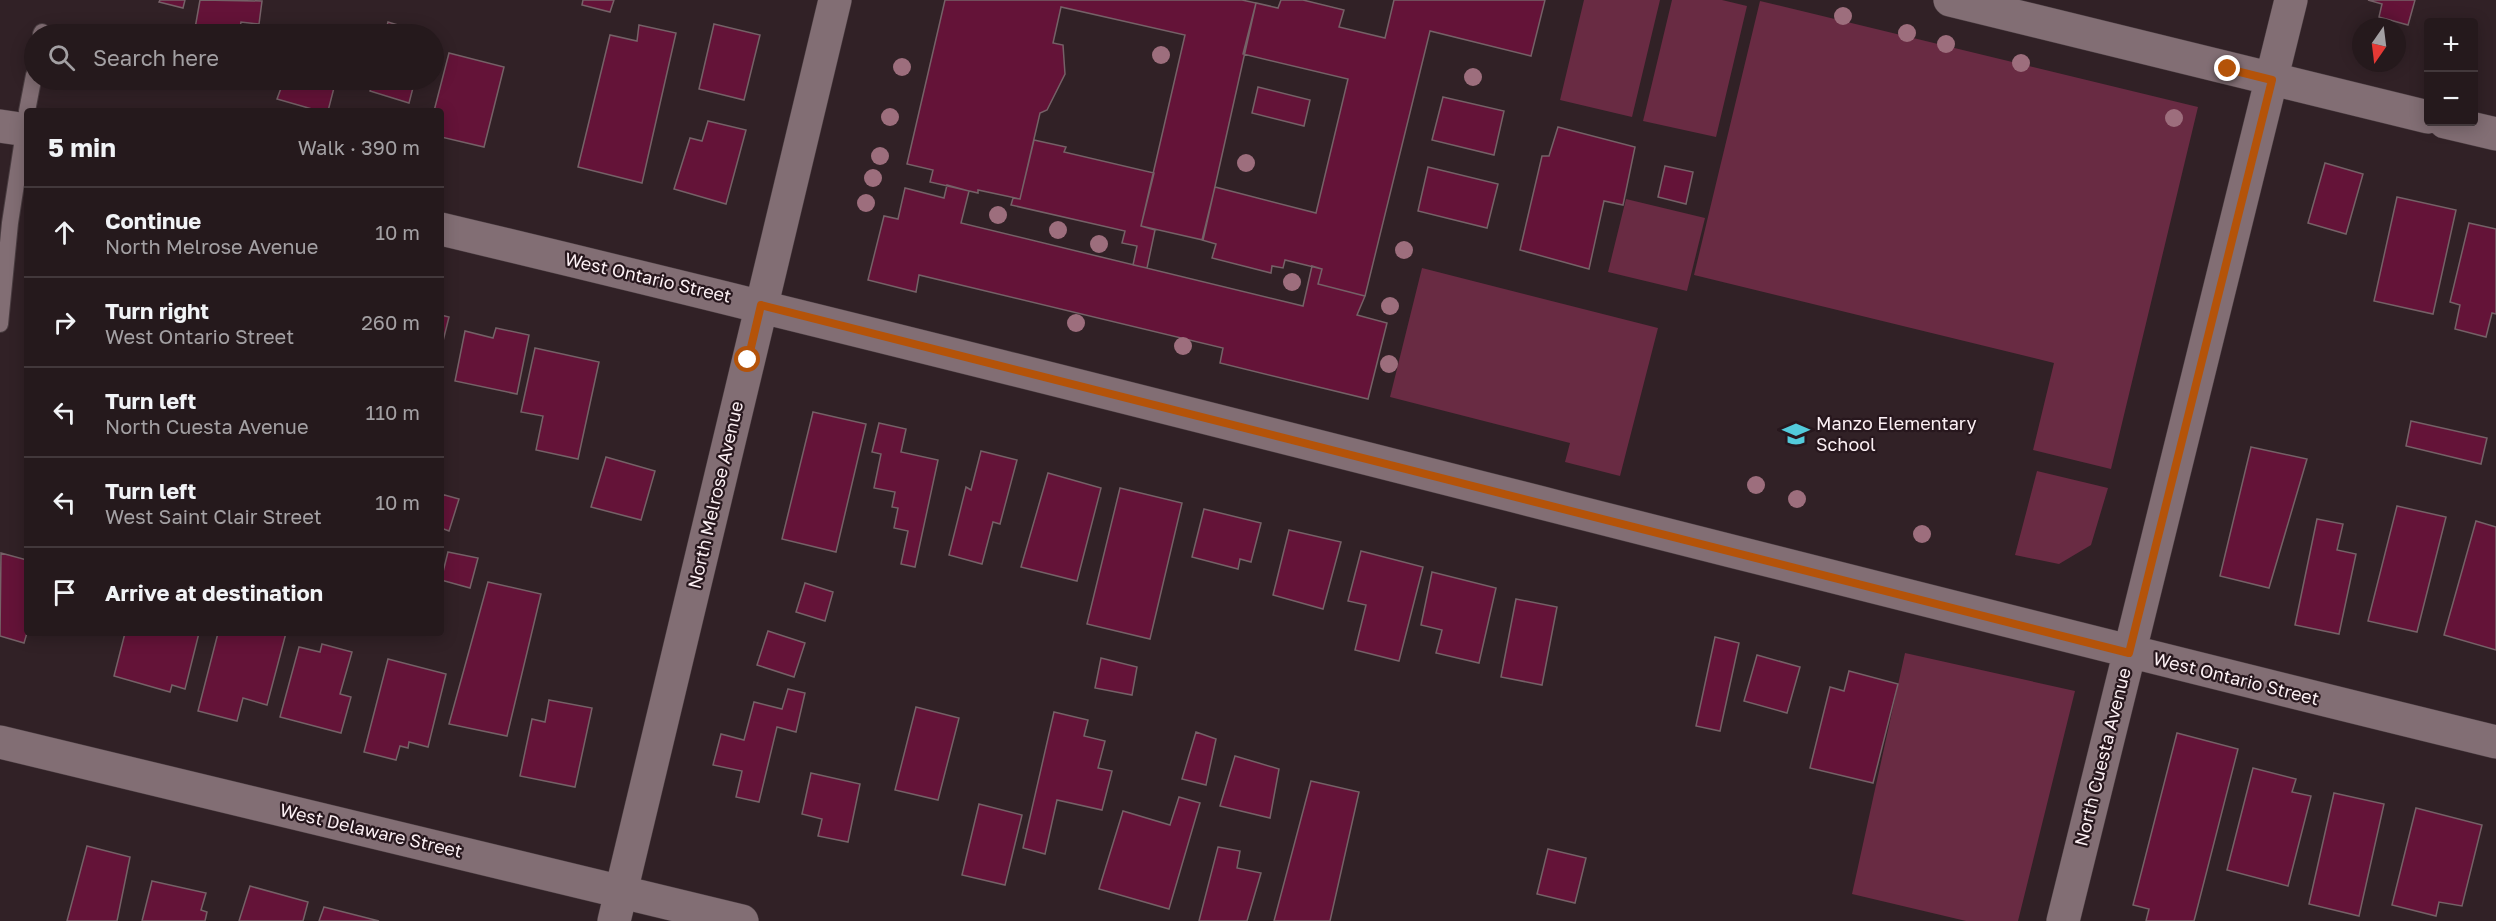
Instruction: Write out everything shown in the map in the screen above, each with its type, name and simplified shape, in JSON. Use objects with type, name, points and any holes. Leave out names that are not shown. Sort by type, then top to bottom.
[{"type":"street","name":"North Melrose Avenue","points":[[618,906],[835,0]]},
{"type":"street","points":[[1950,0],[2424,116]]},
{"type":"street","name":"North Cuesta Avenue","points":[[2063,921],[2291,0]]},
{"type":"street","points":[[2462,126],[2496,134]]},
{"type":"street","name":"West Ontario Street","points":[[444,230],[761,305],[2129,653],[2496,742]]},
{"type":"street","name":"West Delaware Street","points":[[0,742],[618,906],[742,921]]},
{"type":"lane","points":[[25,108],[30,90]]},
{"type":"lane","points":[[0,324],[21,122]]},
{"type":"shaded area","points":[[1584,0],[1660,0],[1632,117],[1560,100]]},
{"type":"shaded area","points":[[1672,0],[1722,0],[1747,6],[1716,137],[1643,121]]},
{"type":"shaded area","points":[[1760,1],[2198,107],[2111,469],[2033,450],[2054,363],[1694,275]]},
{"type":"shaded area","points":[[1626,199],[1705,218],[1687,291],[1608,272]]},
{"type":"shaded area","points":[[1422,268],[1658,328],[1620,476],[1565,462],[1570,443],[1390,397]]},
{"type":"shaded area","points":[[2037,471],[2108,488],[2091,545],[2059,564],[2015,555]]},
{"type":"shaded area","points":[[1905,653],[2075,691],[2018,921],[1966,921],[1852,894]]},
{"type":"building","points":[[160,0],[185,0],[183,8],[159,2]]},
{"type":"building","points":[[200,0],[262,1],[259,24],[241,22],[241,24],[196,24]]},
{"type":"building","points":[[583,0],[614,0],[610,12],[582,5]]},
{"type":"building","points":[[945,0],[1242,0],[1256,3],[1203,240],[1141,226],[1185,35],[1061,7],[1053,43],[1063,45],[1065,74],[1047,110],[1040,113],[1020,199],[978,190],[978,193],[930,182],[933,170],[907,164]]},
{"type":"building","points":[[1281,0],[1303,0],[1344,10],[1339,27],[1385,38],[1394,0],[1545,0],[1531,56],[1430,31],[1365,296],[1318,284],[1322,269],[1285,260],[1283,268],[1272,266],[1271,273],[1212,258],[1216,244],[1202,240],[1215,187],[1316,213],[1348,79],[1243,54],[1256,3],[1278,8]]},
{"type":"building","points":[[2368,0],[2415,0],[2408,25],[2406,18],[2379,17],[2382,4]]},
{"type":"building","points":[[714,24],[760,35],[744,100],[699,89]]},
{"type":"building","points":[[639,25],[676,33],[642,183],[578,167],[610,35],[637,41]]},
{"type":"building","points":[[449,53],[504,67],[484,147],[444,138],[444,108],[435,108],[439,90],[444,90],[444,72]]},
{"type":"building","points":[[1258,87],[1310,100],[1304,126],[1252,113]]},
{"type":"building","points":[[280,90],[333,90],[329,108],[308,108],[277,99]]},
{"type":"building","points":[[370,90],[412,90],[409,103]]},
{"type":"building","points":[[1443,97],[1504,111],[1494,155],[1432,140]]},
{"type":"building","points":[[708,121],[746,130],[726,204],[674,189],[690,138],[702,141]]},
{"type":"building","points":[[1558,127],[1635,147],[1623,205],[1604,201],[1589,269],[1520,250],[1542,156],[1549,156]]},
{"type":"building","points":[[1034,140],[1066,147],[1064,152],[1154,173],[1141,226],[1155,230],[1147,268],[1133,265],[1137,246],[1122,243],[1125,231],[1011,205],[1013,198],[1020,199]]},
{"type":"building","points":[[2325,163],[2363,174],[2346,234],[2308,223]]},
{"type":"building","points":[[1665,166],[1693,172],[1686,204],[1658,197]]},
{"type":"building","points":[[1428,167],[1498,184],[1487,228],[1418,211]]},
{"type":"building","points":[[947,185],[969,191],[961,223],[1303,306],[1312,266],[1322,269],[1318,284],[1365,296],[1357,315],[1387,323],[1368,399],[1220,363],[1223,348],[919,275],[916,292],[868,280],[884,216],[898,219],[905,188],[944,198]]},
{"type":"building","points":[[2397,197],[2456,210],[2433,314],[2374,301]]},
{"type":"building","points":[[2469,223],[2496,229],[2496,314],[2492,313],[2486,337],[2455,329],[2460,305],[2450,302]]},
{"type":"building","points":[[444,316],[449,317],[444,337]]},
{"type":"building","points":[[496,328],[529,335],[517,394],[455,381],[465,331],[493,338]]},
{"type":"building","points":[[535,348],[599,362],[578,459],[536,450],[543,416],[521,412]]},
{"type":"building","points":[[813,412],[866,424],[836,552],[782,539]]},
{"type":"building","points":[[2411,421],[2487,438],[2481,464],[2406,446]]},
{"type":"building","points":[[879,423],[906,429],[901,452],[938,460],[915,567],[901,564],[908,531],[894,528],[898,508],[892,507],[895,492],[874,488],[881,454],[872,452]]},
{"type":"building","points":[[2251,447],[2307,459],[2269,588],[2220,576]]},
{"type":"building","points":[[981,451],[1017,460],[1000,524],[993,522],[982,564],[949,555],[966,487],[971,490]]},
{"type":"building","points":[[606,457],[655,471],[641,520],[591,507]]},
{"type":"building","points":[[1048,473],[1101,488],[1077,581],[1021,567]]},
{"type":"building","points":[[1120,488],[1182,503],[1150,639],[1087,624]]},
{"type":"building","points":[[444,495],[459,499],[449,531],[444,529]]},
{"type":"building","points":[[2397,506],[2446,517],[2417,632],[2368,621]]},
{"type":"building","points":[[1204,509],[1261,523],[1251,562],[1240,559],[1238,569],[1192,557]]},
{"type":"building","points":[[2317,519],[2343,524],[2337,550],[2356,554],[2339,634],[2295,625]]},
{"type":"building","points":[[2476,521],[2496,527],[2496,650],[2444,635]]},
{"type":"building","points":[[1289,530],[1341,542],[1323,609],[1273,595]]},
{"type":"building","points":[[1361,551],[1423,567],[1399,661],[1355,650],[1366,605],[1348,601]]},
{"type":"building","points":[[448,552],[478,558],[470,588],[444,581]]},
{"type":"building","points":[[1,553],[24,559],[24,636],[26,636],[24,643],[0,636]]},
{"type":"building","points":[[1432,572],[1496,588],[1479,663],[1436,653],[1442,630],[1421,625]]},
{"type":"building","points":[[488,582],[541,594],[507,736],[449,724]]},
{"type":"building","points":[[805,583],[833,592],[825,621],[796,612]]},
{"type":"building","points":[[1516,599],[1557,607],[1542,685],[1501,677]]},
{"type":"building","points":[[768,631],[805,643],[794,677],[757,665]]},
{"type":"building","points":[[124,636],[198,636],[185,689],[172,685],[170,692],[114,676]]},
{"type":"building","points":[[217,636],[285,636],[267,705],[243,698],[237,721],[198,711]]},
{"type":"building","points":[[1715,637],[1739,643],[1720,731],[1696,726]]},
{"type":"building","points":[[322,644],[352,652],[340,694],[351,697],[341,733],[280,717],[299,647],[320,652]]},
{"type":"building","points":[[1757,655],[1800,667],[1787,713],[1744,701]]},
{"type":"building","points":[[1101,658],[1137,667],[1132,695],[1095,688]]},
{"type":"building","points":[[388,659],[446,674],[428,747],[409,742],[408,748],[400,746],[396,760],[364,752]]},
{"type":"building","points":[[1849,671],[1898,684],[1873,783],[1810,768],[1830,687],[1844,691]]},
{"type":"building","points":[[788,689],[805,693],[796,732],[777,727],[759,802],[736,797],[742,771],[713,765],[721,734],[744,740],[754,702],[782,709]]},
{"type":"building","points":[[549,700],[592,708],[575,787],[520,776],[532,719],[545,722]]},
{"type":"building","points":[[916,707],[959,718],[938,800],[895,790]]},
{"type":"building","points":[[1054,712],[1088,720],[1084,736],[1105,741],[1098,768],[1112,771],[1102,810],[1057,800],[1045,854],[1023,848]]},
{"type":"building","points":[[1196,732],[1216,739],[1206,785],[1182,779]]},
{"type":"building","points":[[2177,733],[2238,749],[2194,921],[2146,921],[2149,909],[2133,905]]},
{"type":"building","points":[[1235,756],[1279,769],[1270,818],[1220,806]]},
{"type":"building","points":[[2253,768],[2296,779],[2292,792],[2311,796],[2288,886],[2227,870]]},
{"type":"building","points":[[811,773],[860,784],[848,842],[818,836],[822,819],[802,814]]},
{"type":"building","points":[[1311,781],[1359,792],[1330,921],[1274,921]]},
{"type":"building","points":[[2334,793],[2384,804],[2359,916],[2309,904]]},
{"type":"building","points":[[1179,797],[1200,803],[1169,909],[1099,889],[1123,811],[1170,825]]},
{"type":"building","points":[[979,804],[1022,815],[1005,885],[962,875]]},
{"type":"building","points":[[2416,808],[2482,825],[2462,906],[2439,902],[2436,916],[2392,905]]},
{"type":"building","points":[[87,846],[130,857],[117,921],[67,921]]},
{"type":"building","points":[[1218,847],[1240,851],[1237,868],[1261,873],[1247,921],[1199,921]]},
{"type":"building","points":[[1548,849],[1586,858],[1575,903],[1537,894]]},
{"type":"building","points":[[152,881],[206,893],[201,910],[207,912],[205,921],[142,921]]},
{"type":"building","points":[[250,886],[308,902],[303,921],[239,921]]},
{"type":"building","points":[[324,907],[379,921],[319,921]]},
{"type":"place","name":"Manzo Elementary School","points":[[1796,434]]},
{"type":"route","points":[[748,360],[761,305],[2129,653],[2272,80],[2228,69]]}]
